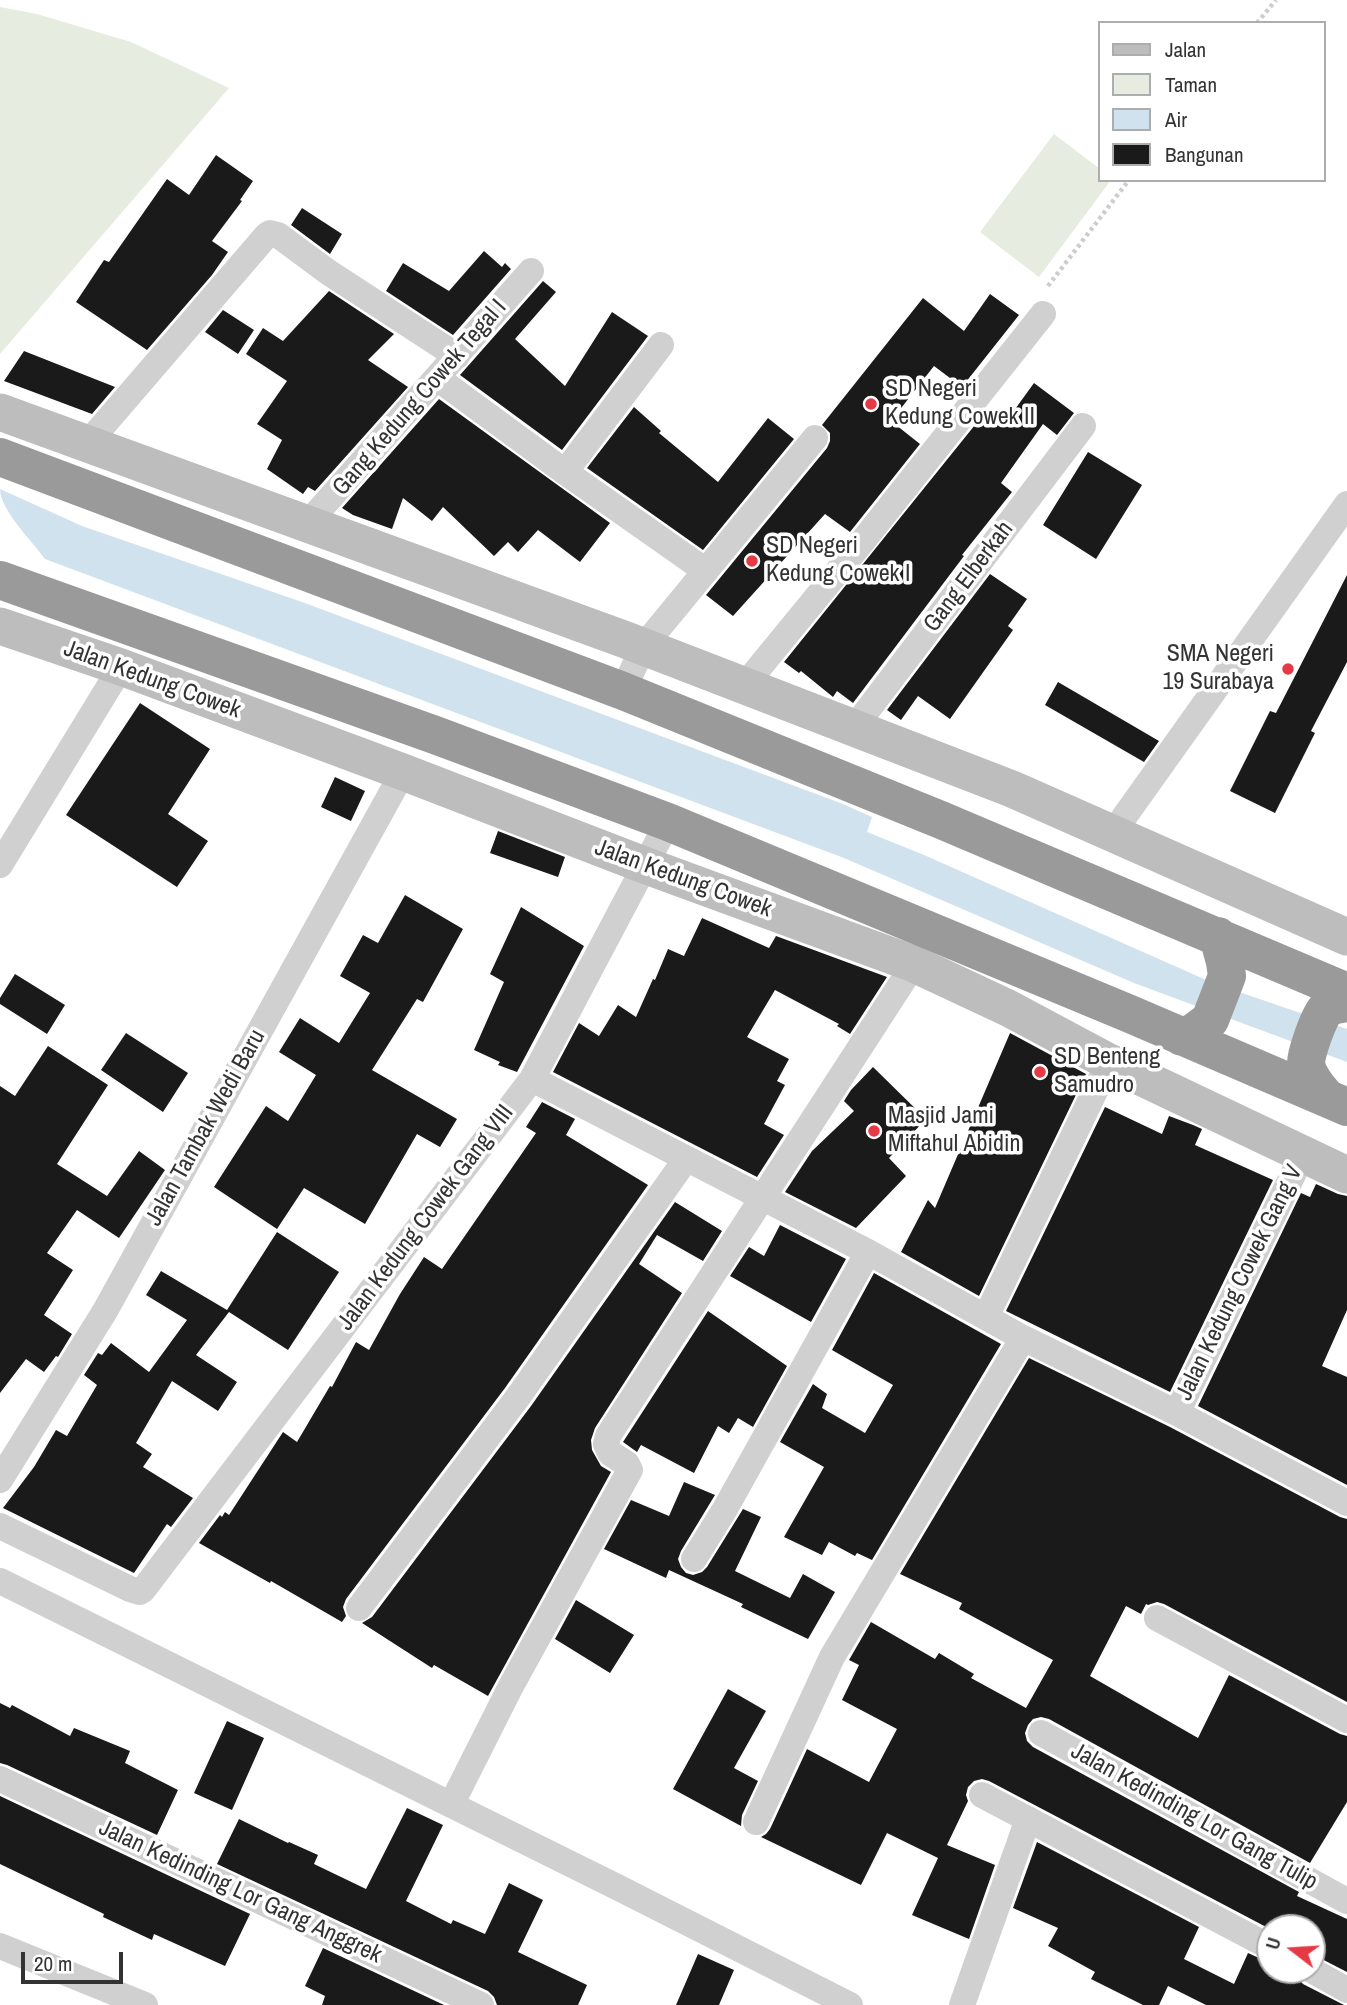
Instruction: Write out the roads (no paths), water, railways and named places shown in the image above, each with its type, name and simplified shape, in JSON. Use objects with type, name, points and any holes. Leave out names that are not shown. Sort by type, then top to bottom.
[{"type":"highway","points":[[0,457],[623,691],[1218,936],[1339,1002],[1306,1055],[1312,1080],[1337,1102]]},
{"type":"highway","name":"Jalan Kedung Cowek","points":[[0,580],[668,822],[1196,1028],[1337,1102]]},
{"type":"highway","points":[[1196,1028],[1227,976],[1218,936]]},
{"type":"main road","points":[[2,413],[643,647],[1012,789],[1347,937]]},
{"type":"main road","name":"Jalan Kedung Cowek","points":[[0,626],[121,667],[914,964],[1007,1008],[1109,1062],[1347,1175]]},
{"type":"street","points":[[87,444],[270,233],[278,235],[328,272],[457,356]]},
{"type":"street","name":"Gang Kedung Cowek Tegal I","points":[[307,524],[531,271]]},
{"type":"street","points":[[744,686],[1043,314]]},
{"type":"street","points":[[565,472],[661,345]]},
{"type":"street","points":[[437,378],[706,571]]},
{"type":"street","name":"Gang Elberkah","points":[[854,728],[1083,426]]},
{"type":"street","points":[[623,691],[643,647],[815,438]]},
{"type":"street","points":[[1112,834],[1347,504]]},
{"type":"street","points":[[0,865],[121,667]]},
{"type":"street","name":"Jalan Tambak Wedi Baru","points":[[0,1480],[105,1311],[403,772]]},
{"type":"street","name":"Jalan Kedung Cowek Gang VIII","points":[[0,1526],[130,1589],[143,1590],[532,1079],[668,822]]},
{"type":"street","points":[[451,1805],[512,1686],[630,1470],[627,1464],[610,1453],[606,1444],[608,1436],[914,964]]},
{"type":"street","points":[[986,1317],[1109,1062]]},
{"type":"street","points":[[532,1079],[868,1252],[1023,1338],[1177,1413],[1347,1503]]},
{"type":"street","name":"Jalan Kedung Cowek Gang V","points":[[1177,1413],[1303,1154]]},
{"type":"street","points":[[359,1608],[518,1397],[686,1159]]},
{"type":"street","points":[[694,1559],[868,1252]]},
{"type":"street","points":[[756,1822],[832,1657],[1023,1338]]},
{"type":"street","points":[[0,1581],[850,2005]]},
{"type":"street","points":[[1157,1618],[1347,1720]]},
{"type":"street","name":"Jalan Kedinding Lor Gang Tulip","points":[[1041,1733],[1347,1901]]},
{"type":"street","name":"Jalan Kedinding Lor Gang Anggrek","points":[[0,1779],[481,2005]]},
{"type":"street","points":[[982,1795],[1256,1940]]},
{"type":"street","points":[[962,2005],[1028,1819]]},
{"type":"street","points":[[0,1946],[145,2005]]},
{"type":"street","points":[[1326,1978],[1347,1990]]},
{"type":"water","points":[[0,489],[82,526],[302,602],[843,804],[872,817],[867,832],[1213,983],[1347,1029],[1347,1062],[1134,983],[844,858],[45,559],[11,516]]},
{"type":"place","name":"SD Negeri Kedung Cowek II","points":[[871,404]]},
{"type":"place","name":"SD Negeri Kedung Cowek I","points":[[752,561]]},
{"type":"place","name":"SMA Negeri 19 Surabaya","points":[[1288,669]]},
{"type":"place","name":"SD Benteng Samudro","points":[[1040,1072]]},
{"type":"place","name":"Masjid Jami Miftahul Abidin","points":[[874,1131]]}]
